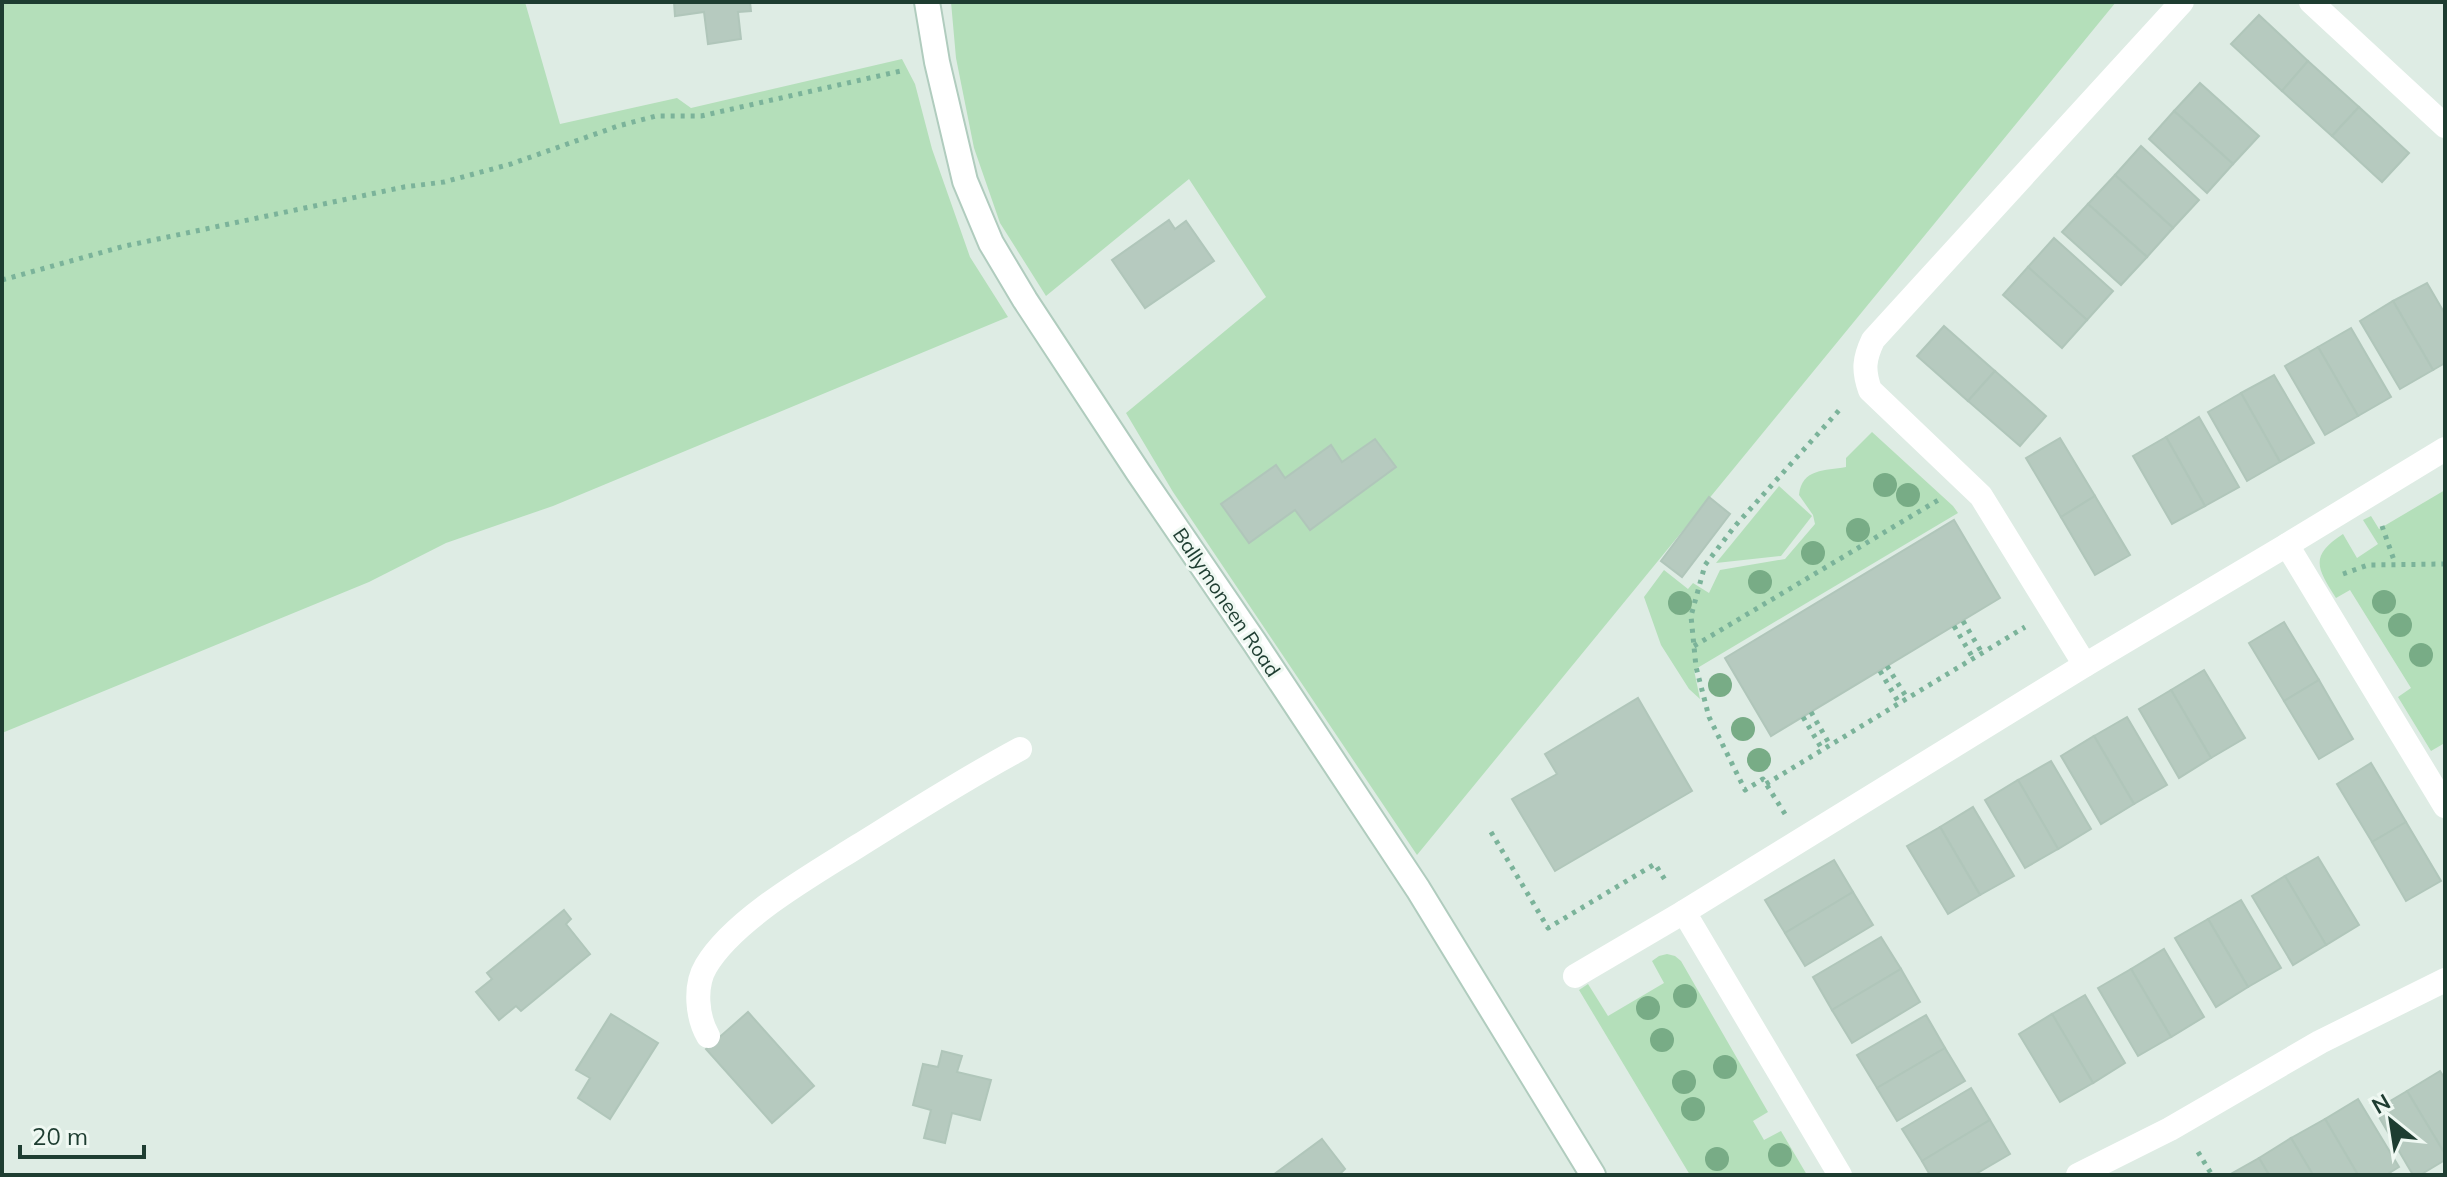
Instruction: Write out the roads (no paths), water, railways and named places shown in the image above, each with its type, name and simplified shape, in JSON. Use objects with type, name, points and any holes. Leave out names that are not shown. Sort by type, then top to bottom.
[{"type":"street","name":"Ballymoneen Road","points":[[927,2],[937,62],[965,181],[997,254],[1138,472],[1418,889],[1593,1175]]},
{"type":"street","points":[[2085,665],[1981,496],[1870,390],[1864,372],[1866,355],[1873,340],[2182,2]]},
{"type":"street","points":[[2311,2],[2445,126]]},
{"type":"street","points":[[1575,976],[2445,449]]},
{"type":"street","points":[[2287,545],[2445,806]]},
{"type":"street","points":[[708,1036],[701,1024],[698,996],[704,968],[730,936],[789,889],[965,779],[1020,749]]},
{"type":"street","points":[[1684,912],[1840,1175]]},
{"type":"street","points":[[2078,1175],[2170,1129],[2320,1042],[2445,980]]}]
